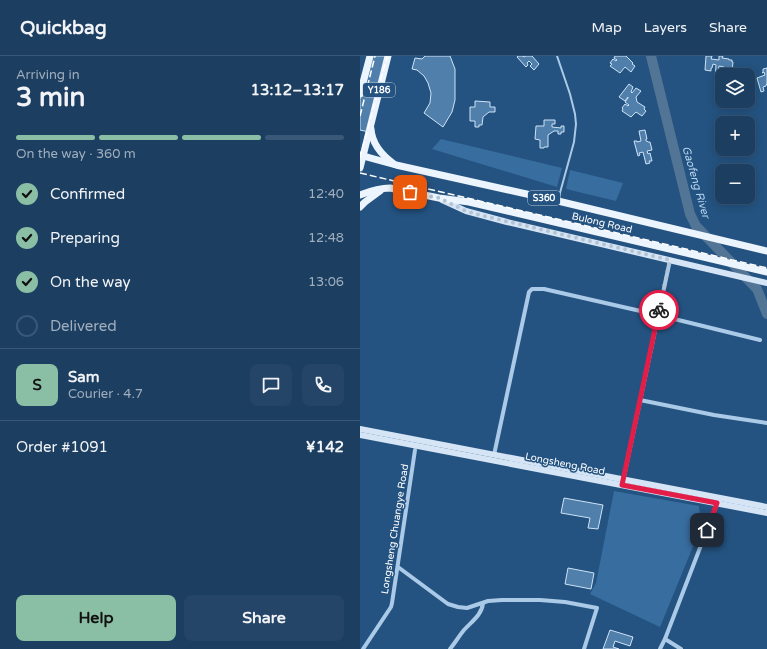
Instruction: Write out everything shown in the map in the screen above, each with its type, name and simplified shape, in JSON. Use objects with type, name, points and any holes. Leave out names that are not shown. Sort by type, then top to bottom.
[{"type":"main road","name":"Y186","points":[[360,94],[370,56]]},
{"type":"main road","name":"Y186","points":[[360,168],[388,56]]},
{"type":"main road","points":[[371,124],[371,133],[377,147],[396,166]]},
{"type":"main road","name":"Bulong Road","points":[[362,156],[396,166],[558,201],[767,251]]},
{"type":"main road","points":[[360,207],[384,188]]},
{"type":"main road","name":"Bulong Road","points":[[360,195],[384,188],[396,188],[439,198],[469,202],[767,272]]},
{"type":"main road","points":[[439,198],[466,211],[507,222],[767,283]]},
{"type":"main road","name":"Longsheng Road","points":[[360,429],[494,454],[623,482]]},
{"type":"main road","name":"Longsheng Road","points":[[360,435],[718,500],[767,507]]},
{"type":"main road","name":"Longsheng Road","points":[[718,500],[767,513]]},
{"type":"street","points":[[623,482],[670,260]]},
{"type":"street","points":[[494,454],[529,292],[532,289],[544,289],[760,340]]},
{"type":"street","points":[[640,400],[714,415],[767,423]]},
{"type":"street","name":"Longsheng Chuangye Road","points":[[363,649],[391,607],[415,450]]},
{"type":"street","points":[[660,649],[718,500]]},
{"type":"street","points":[[398,567],[453,606],[467,608],[496,600],[565,602],[597,608],[584,649]]},
{"type":"street","points":[[450,649],[463,630],[476,617],[483,607],[483,603]]},
{"type":"street","points":[[665,638],[681,649]]},
{"type":"lane","points":[[556,56],[570,94],[576,124],[574,142],[558,201]]},
{"type":"shaded area","points":[[441,139],[562,168],[557,187],[432,149]]},
{"type":"shaded area","points":[[570,170],[623,183],[616,201],[566,189]]},
{"type":"shaded area","points":[[614,491],[699,506],[701,527],[660,627],[590,594],[596,583]]},
{"type":"building","points":[[371,56],[389,56],[369,132],[360,130],[360,99]]},
{"type":"building","points":[[425,56],[450,56],[455,69],[455,100],[452,112],[443,127],[424,113],[430,103],[431,93],[424,76],[417,70],[412,69],[415,58],[422,59]]},
{"type":"building","points":[[532,56],[539,64],[534,70],[530,66],[532,64],[529,61],[526,67],[517,57]]},
{"type":"building","points":[[615,56],[626,56],[633,63],[632,64],[635,66],[631,72],[625,67],[620,73],[610,66],[613,59],[616,61],[617,60],[614,58]]},
{"type":"building","points":[[706,56],[712,56],[711,59],[719,60],[719,56],[723,56],[722,58],[732,60],[733,62],[732,68],[724,68],[719,66],[719,68],[716,68],[716,65],[713,64],[711,71],[705,70]]},
{"type":"building","points":[[767,68],[767,84],[763,87],[764,91],[761,92],[757,78],[765,75],[764,72],[762,73],[763,69]]},
{"type":"building","points":[[629,84],[633,87],[632,93],[636,88],[641,91],[636,97],[637,102],[645,107],[644,109],[646,111],[642,116],[636,112],[631,117],[622,111],[625,104],[628,106],[629,105],[625,102],[628,97],[625,101],[619,97]]},
{"type":"building","points":[[475,101],[490,102],[490,107],[495,107],[495,112],[489,112],[483,117],[482,125],[479,125],[479,127],[475,127],[475,121],[470,121],[470,107],[475,107]]},
{"type":"building","points":[[544,120],[555,120],[555,124],[552,124],[552,127],[561,128],[561,126],[564,126],[564,132],[558,134],[558,131],[554,131],[548,135],[548,147],[540,148],[540,140],[535,139],[536,126],[544,126]]},
{"type":"building","points":[[645,130],[646,141],[650,142],[652,150],[647,151],[648,154],[650,153],[652,161],[649,161],[650,163],[646,164],[643,152],[639,153],[640,155],[638,156],[634,141],[641,141],[639,131]]},
{"type":"building","points":[[564,498],[603,505],[598,529],[588,528],[590,518],[561,513]]},
{"type":"building","points":[[568,568],[594,573],[591,589],[565,584]]},
{"type":"building","points":[[610,630],[633,637],[630,646],[615,641],[613,647],[619,649],[603,649]]},
{"type":"waterway","name":"Gaofeng River","points":[[651,56],[690,214],[696,226],[757,289],[767,314]]},
{"type":"railway","points":[[360,116],[375,56]]},
{"type":"railway","points":[[360,158],[387,56]]},
{"type":"railway","points":[[360,173],[767,268]]},
{"type":"way so far","points":[[410,192],[439,198],[466,211],[480,215],[670,260],[659,310]]},
{"type":"route","points":[[659,310],[622,485],[717,503],[707,530]]}]
